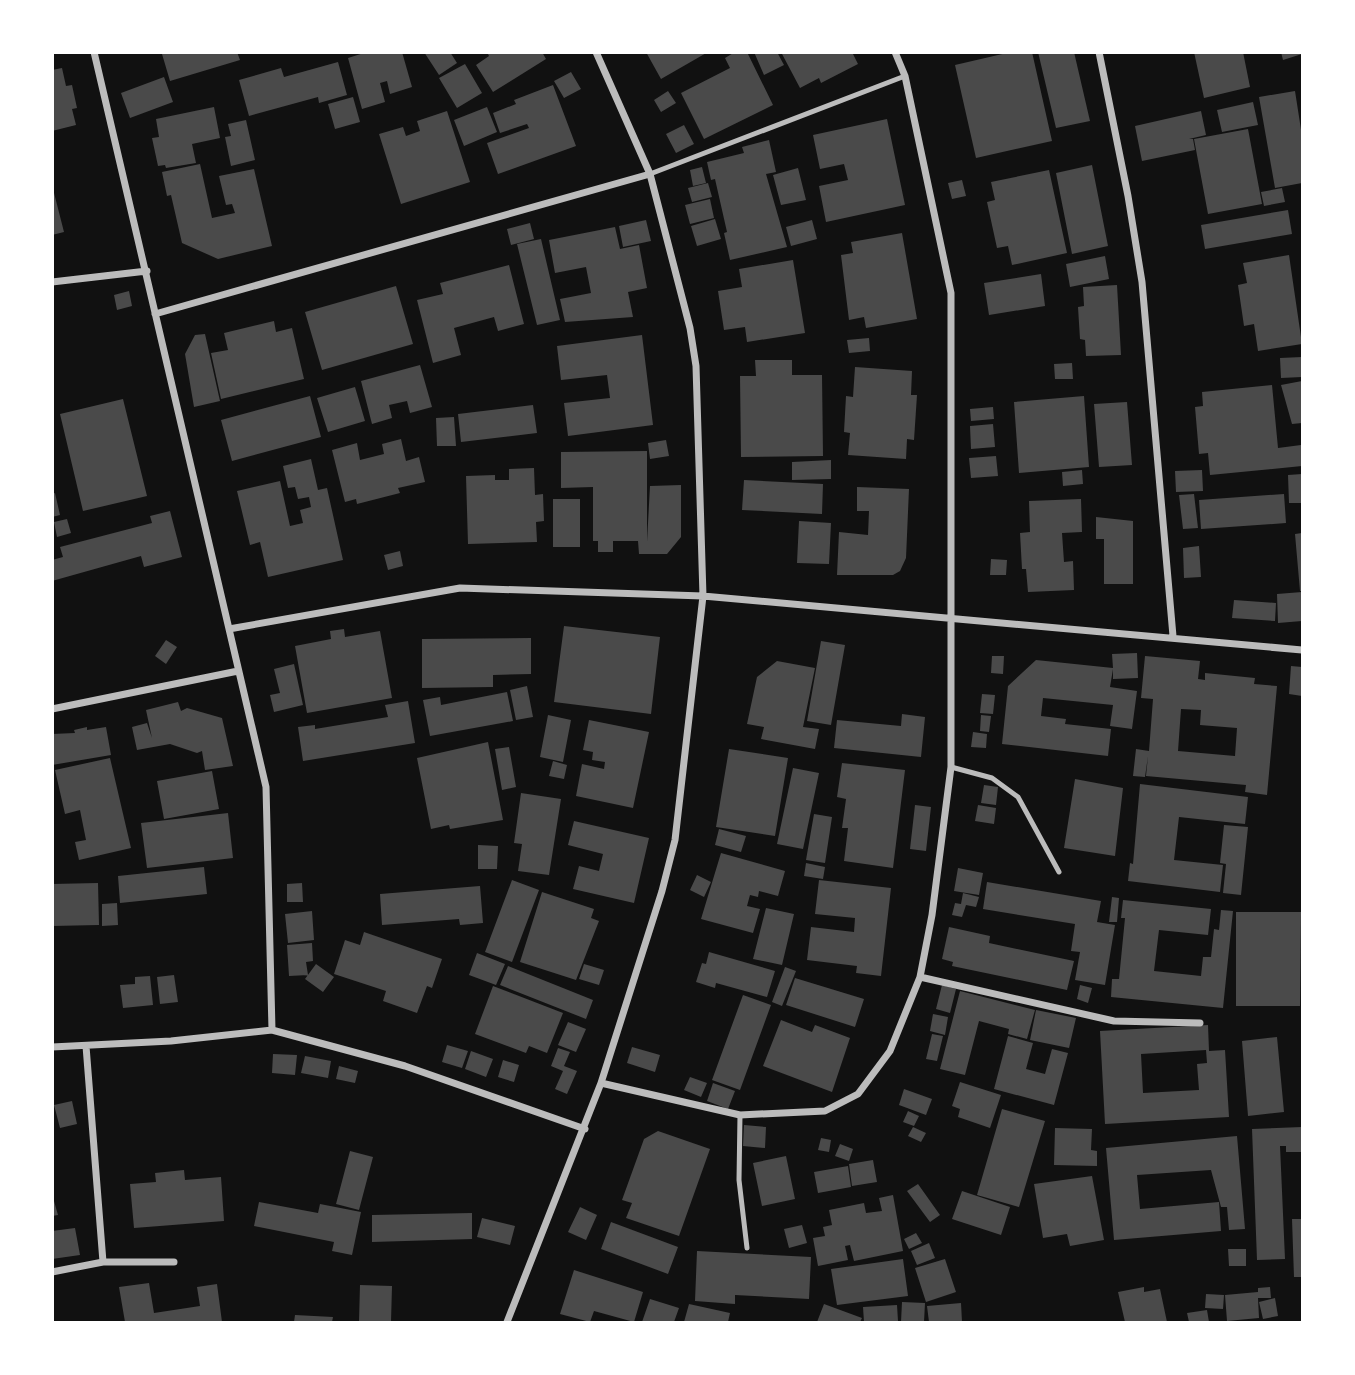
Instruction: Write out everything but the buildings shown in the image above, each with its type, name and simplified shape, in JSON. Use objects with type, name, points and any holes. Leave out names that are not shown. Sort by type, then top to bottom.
[{"type":"street","points":[[94,52],[265,787],[272,1030]]},
{"type":"street","points":[[507,1322],[585,1129],[662,891],[675,841],[704,596],[696,366],[690,328],[650,174],[596,52]]},
{"type":"street","points":[[601,1083],[740,1115],[825,1111],[858,1094],[890,1051],[920,977],[932,915],[951,766],[951,293],[905,76],[895,52]]},
{"type":"street","points":[[1099,52],[1142,282],[1173,636]]},
{"type":"street","points":[[155,314],[650,174]]},
{"type":"street","points":[[52,282],[147,271]]},
{"type":"street","points":[[229,629],[460,588],[704,596],[1173,636],[1303,650]]},
{"type":"street","points":[[52,709],[238,671]]},
{"type":"street","points":[[920,977],[1114,1021],[1200,1023]]},
{"type":"street","points":[[52,1047],[171,1041],[272,1030],[405,1066],[585,1129]]},
{"type":"street","points":[[86,1046],[103,1262]]},
{"type":"street","points":[[52,1272],[103,1262],[174,1262]]},
{"type":"lane","points":[[650,174],[905,76]]},
{"type":"lane","points":[[951,766],[992,778],[1012,791],[1059,873]]},
{"type":"lane","points":[[740,1115],[739,1180],[747,1248]]}]
